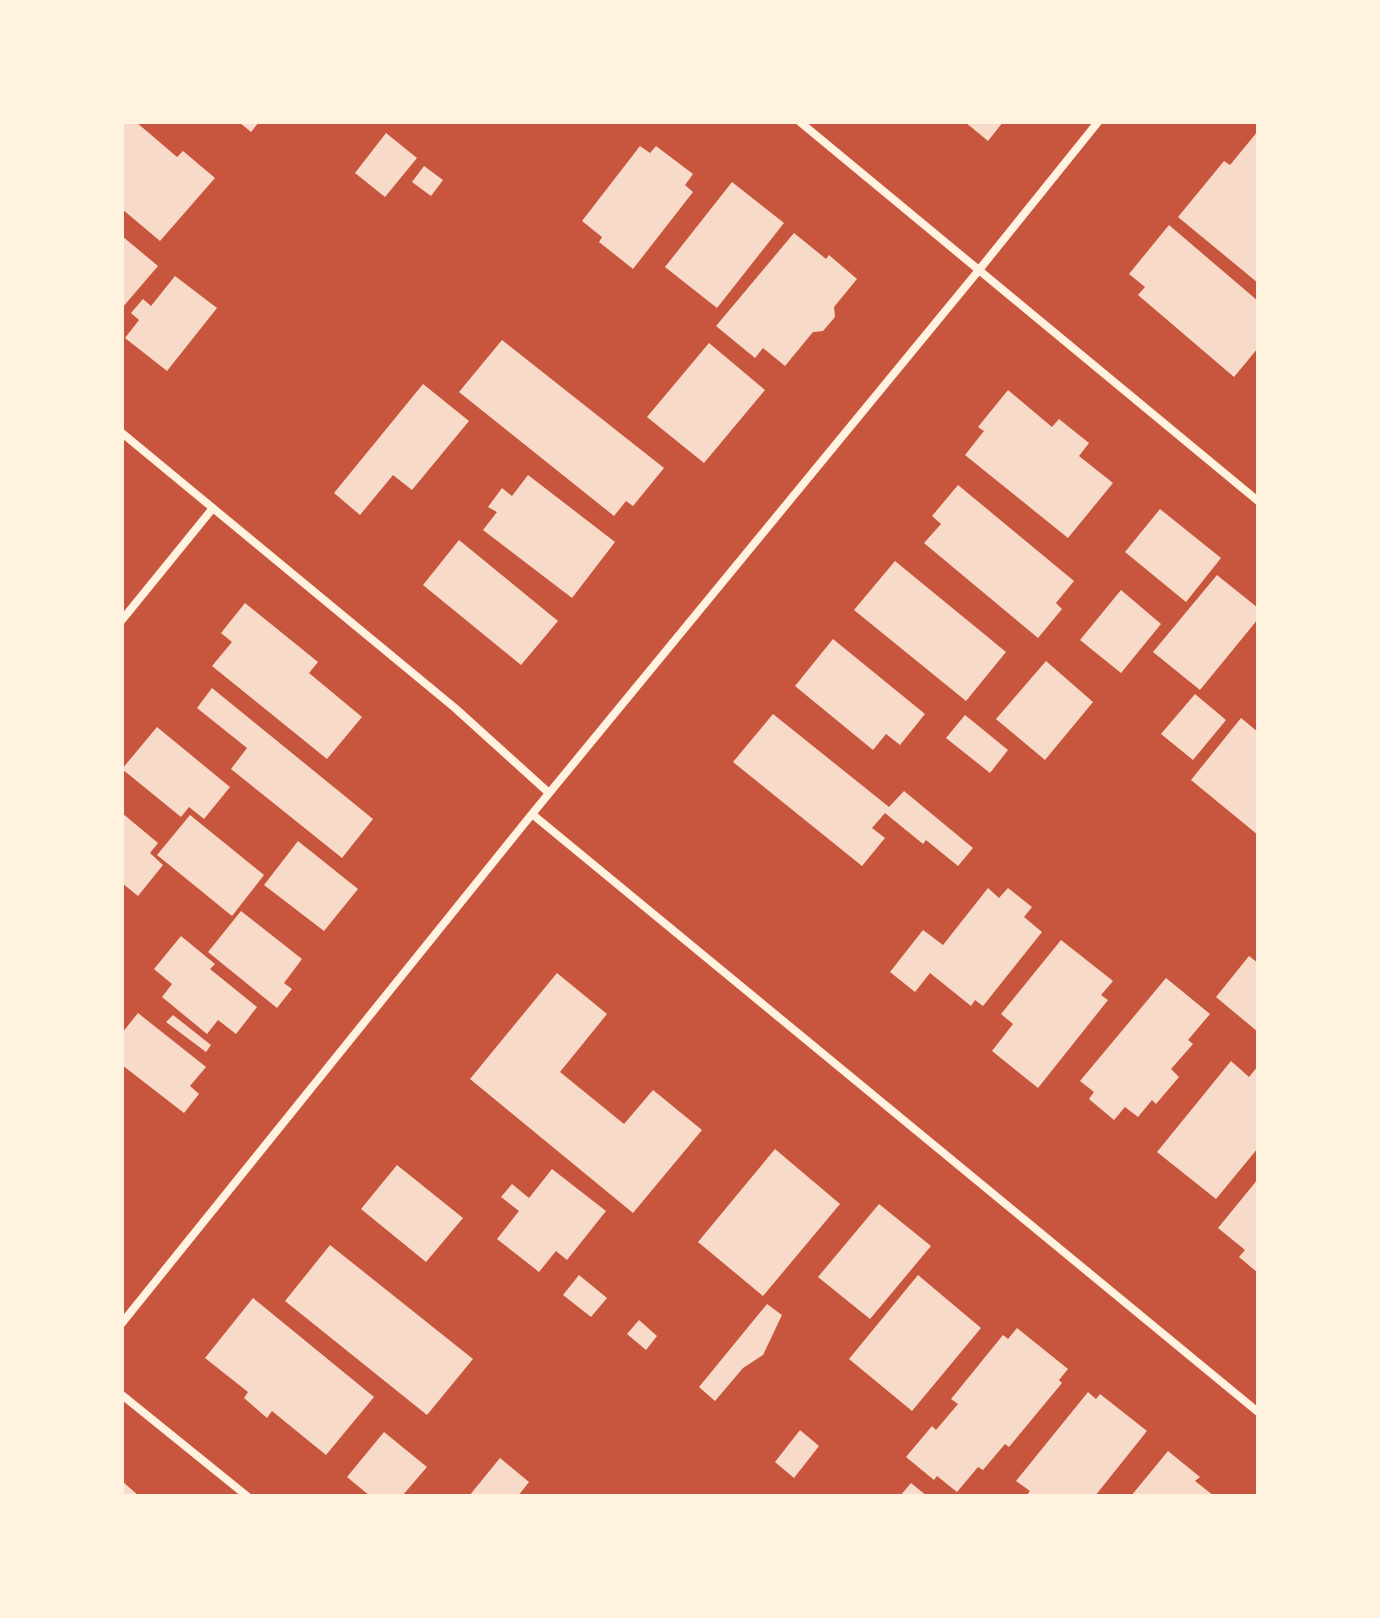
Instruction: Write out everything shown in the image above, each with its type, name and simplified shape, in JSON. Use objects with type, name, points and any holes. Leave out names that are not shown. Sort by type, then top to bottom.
[{"type":"street","points":[[800,122],[1258,501]]},
{"type":"street","points":[[122,1323],[549,793],[1098,122]]},
{"type":"street","points":[[122,433],[455,708],[549,793]]},
{"type":"street","points":[[122,620],[213,508]]},
{"type":"street","points":[[532,814],[1258,1412]]},
{"type":"street","points":[[122,1395],[247,1496]]},
{"type":"building","points":[[122,122],[136,122],[177,157],[183,151],[215,178],[160,241],[122,209]]},
{"type":"building","points":[[239,122],[259,122],[251,132]]},
{"type":"building","points":[[965,122],[1003,122],[988,141]]},
{"type":"building","points":[[1258,131],[1258,283],[1178,217],[1224,161],[1230,165]]},
{"type":"building","points":[[386,133],[417,158],[385,197],[355,173]]},
{"type":"building","points":[[640,146],[650,153],[656,146],[693,174],[685,185],[693,192],[633,269],[599,242],[602,237],[582,221]]},
{"type":"building","points":[[424,166],[443,180],[431,196],[412,182]]},
{"type":"building","points":[[732,182],[784,223],[717,308],[665,267]]},
{"type":"building","points":[[1169,225],[1258,301],[1258,348],[1234,377],[1138,295],[1145,287],[1129,274]]},
{"type":"building","points":[[794,233],[826,259],[829,255],[857,279],[834,307],[835,317],[823,331],[813,332],[785,366],[763,348],[755,358],[716,326]]},
{"type":"building","points":[[122,236],[158,266],[122,308]]},
{"type":"building","points":[[175,276],[217,308],[167,371],[125,338],[139,320],[131,313],[143,299],[151,306]]},
{"type":"building","points":[[502,340],[664,468],[633,506],[626,501],[614,516],[459,392]]},
{"type":"building","points":[[709,343],[765,390],[704,463],[647,417]]},
{"type":"building","points":[[423,384],[469,421],[412,490],[393,475],[360,515],[334,493]]},
{"type":"building","points":[[1008,390],[1052,427],[1059,419],[1089,443],[1079,456],[1113,483],[1068,538],[965,455],[984,431],[978,427]]},
{"type":"building","points":[[528,475],[615,542],[572,598],[483,530],[497,512],[488,507],[502,488],[512,496]]},
{"type":"building","points":[[958,485],[1074,581],[1056,603],[1062,609],[1038,638],[924,543],[941,524],[932,516]]},
{"type":"building","points":[[1160,509],[1221,558],[1186,602],[1125,552]]},
{"type":"building","points":[[459,540],[558,621],[521,665],[423,585]]},
{"type":"building","points":[[895,561],[1006,652],[966,701],[854,610]]},
{"type":"building","points":[[1217,575],[1258,608],[1258,619],[1200,690],[1153,652]]},
{"type":"building","points":[[1121,590],[1161,624],[1121,673],[1080,640]]},
{"type":"building","points":[[245,603],[318,662],[309,673],[362,717],[327,759],[212,666],[232,642],[221,633]]},
{"type":"building","points":[[833,639],[925,714],[900,745],[886,734],[873,750],[795,686]]},
{"type":"building","points":[[1046,661],[1093,702],[1045,760],[996,719]]},
{"type":"building","points":[[212,688],[373,819],[342,858],[231,769],[247,748],[197,708]]},
{"type":"building","points":[[1195,694],[1226,720],[1193,760],[1161,734]]},
{"type":"building","points":[[773,714],[889,807],[904,791],[973,848],[958,866],[926,840],[923,844],[885,813],[872,828],[885,838],[862,866],[733,762]]},
{"type":"building","points":[[965,715],[1008,750],[990,773],[946,738]]},
{"type":"building","points":[[1241,718],[1258,732],[1258,835],[1191,780]]},
{"type":"building","points":[[157,727],[230,787],[204,819],[189,807],[181,817],[122,769]]},
{"type":"building","points":[[122,813],[158,843],[150,853],[163,865],[138,896],[122,883]]},
{"type":"building","points":[[190,815],[264,875],[232,916],[157,855]]},
{"type":"building","points":[[298,841],[358,889],[324,931],[264,885]]},
{"type":"building","points":[[988,888],[999,898],[1008,888],[1032,907],[1024,917],[1042,932],[983,1006],[975,1000],[971,1006],[930,973],[915,992],[890,972],[923,930],[943,945]]},
{"type":"building","points":[[241,911],[302,959],[284,983],[292,989],[277,1008],[208,952]]},
{"type":"building","points":[[181,936],[215,964],[210,969],[257,1007],[236,1034],[218,1020],[207,1034],[162,997],[172,984],[154,969]]},
{"type":"building","points":[[1061,940],[1113,981],[1101,995],[1108,1000],[1038,1088],[992,1051],[1013,1024],[1001,1014]]},
{"type":"building","points":[[1249,956],[1258,963],[1258,1032],[1216,997]]},
{"type":"building","points":[[557,973],[607,1014],[560,1072],[624,1124],[653,1090],[702,1130],[633,1213],[470,1079]]},
{"type":"building","points":[[1166,978],[1210,1014],[1188,1040],[1193,1044],[1171,1069],[1179,1077],[1156,1104],[1152,1100],[1138,1117],[1125,1107],[1114,1120],[1089,1099],[1094,1092],[1080,1081]]},
{"type":"building","points":[[138,1013],[206,1067],[190,1086],[199,1094],[184,1113],[122,1065],[122,1033]]},
{"type":"building","points":[[173,1015],[211,1045],[206,1052],[166,1022]]},
{"type":"building","points":[[1231,1061],[1249,1077],[1258,1066],[1258,1148],[1216,1199],[1157,1152]]},
{"type":"building","points":[[775,1149],[840,1204],[763,1296],[698,1242]]},
{"type":"building","points":[[397,1165],[463,1218],[426,1262],[361,1209]]},
{"type":"building","points":[[552,1169],[606,1211],[567,1260],[556,1251],[539,1272],[497,1239],[519,1211],[501,1197],[512,1184],[529,1198]]},
{"type":"building","points":[[1258,1179],[1258,1273],[1239,1257],[1245,1250],[1218,1228]]},
{"type":"building","points":[[879,1204],[931,1246],[870,1319],[818,1277]]},
{"type":"building","points":[[330,1245],[473,1359],[427,1415],[285,1301]]},
{"type":"building","points":[[579,1275],[607,1298],[591,1317],[563,1295]]},
{"type":"building","points":[[918,1275],[981,1328],[912,1411],[849,1359]]},
{"type":"building","points":[[253,1298],[374,1397],[326,1455],[272,1411],[267,1418],[244,1398],[248,1392],[205,1358]]},
{"type":"building","points":[[767,1304],[782,1315],[763,1355],[743,1368],[715,1401],[699,1387]]},
{"type":"building","points":[[639,1320],[657,1336],[646,1350],[627,1334]]},
{"type":"building","points":[[1017,1328],[1068,1369],[1059,1380],[1062,1383],[1009,1447],[1005,1444],[983,1470],[978,1467],[957,1492],[937,1476],[934,1480],[906,1457],[932,1426],[936,1430],[958,1404],[951,1399],[1003,1335],[1008,1339]]},
{"type":"building","points":[[1088,1392],[1096,1399],[1100,1394],[1147,1431],[1095,1496],[1026,1496],[1030,1491],[1016,1481]]},
{"type":"building","points":[[800,1430],[819,1446],[794,1478],[775,1462]]},
{"type":"building","points":[[384,1432],[427,1467],[402,1496],[370,1496],[347,1477]]},
{"type":"building","points":[[1168,1451],[1200,1477],[1195,1481],[1214,1496],[1131,1496]]},
{"type":"building","points":[[500,1458],[529,1482],[518,1496],[469,1496]]},
{"type":"building","points":[[122,1481],[139,1496],[122,1496]]},
{"type":"building","points":[[911,1483],[927,1496],[900,1496]]}]
